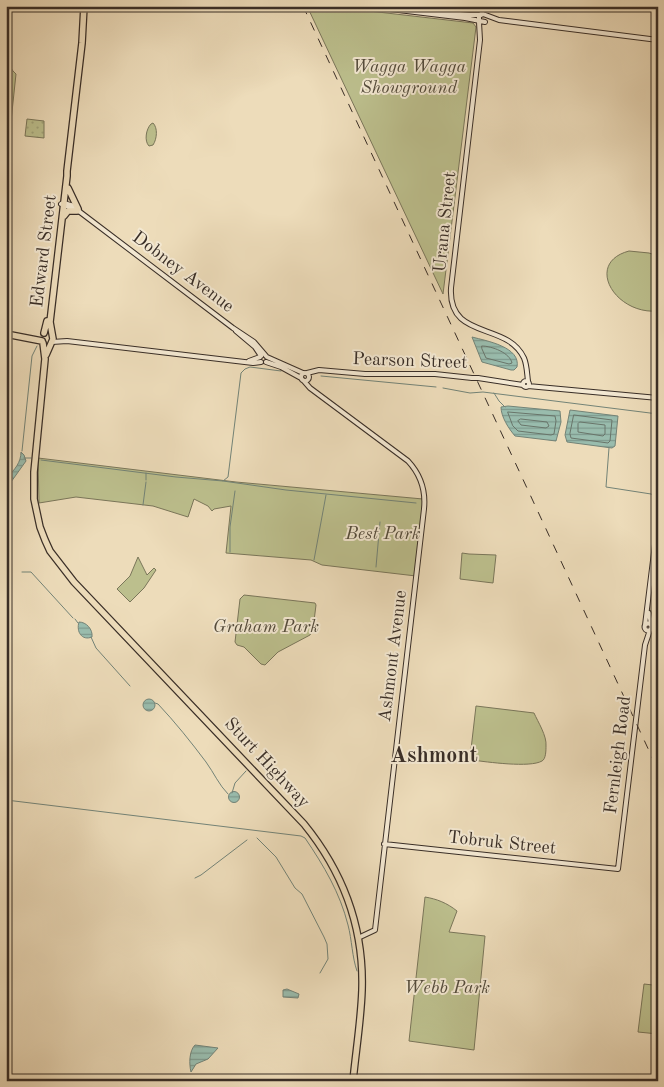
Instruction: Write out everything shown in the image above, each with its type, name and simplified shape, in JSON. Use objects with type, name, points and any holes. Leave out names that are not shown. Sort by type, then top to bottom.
[{"type":"highway","name":"Edward Street","points":[[45,359],[42,342],[47,324],[66,184],[86,6]]},
{"type":"highway","name":"Edward Street","points":[[45,540],[36,512],[34,486],[45,359],[52,339],[50,322],[62,219],[64,175],[67,171]]},
{"type":"highway","points":[[62,219],[68,211],[78,211],[66,184]]},
{"type":"highway","points":[[6,333],[43,334],[52,339]]},
{"type":"highway","points":[[6,333],[42,342],[52,339]]},
{"type":"highway","name":"Sturt Highway","points":[[45,540],[50,551],[74,582],[304,824],[330,860],[345,892],[358,938],[362,967],[362,987],[352,1081]]},
{"type":"street","points":[[366,6],[462,18],[479,22],[499,20]]},
{"type":"street","points":[[386,6],[483,15],[499,20],[658,39]]},
{"type":"street","points":[[484,6],[483,15],[485,22]]},
{"type":"street","name":"Urana Street","points":[[480,40],[478,17],[483,15]]},
{"type":"street","name":"Urana Street","points":[[485,22],[480,40],[451,301],[460,318],[470,326],[506,339],[515,346],[522,355],[527,369],[526,383]]},
{"type":"street","name":"Dobney Avenue","points":[[63,204],[78,211],[254,342],[264,358],[302,379],[308,386],[404,457],[419,476]]},
{"type":"street","points":[[52,339],[247,362],[264,358]]},
{"type":"street","name":"Dobney Avenue","points":[[264,358],[305,373],[317,392]]},
{"type":"street","points":[[302,379],[309,378],[322,371]]},
{"type":"street","name":"Pearson Street","points":[[305,373],[322,371],[435,374],[658,399]]},
{"type":"street","points":[[302,379],[305,373]]},
{"type":"street","name":"Ashmont Avenue","points":[[358,938],[376,930],[384,844],[424,509],[425,494],[419,476]]},
{"type":"street","name":"Fernleigh Road","points":[[618,870],[658,520]]},
{"type":"street","name":"Fernleigh Road","points":[[645,645],[651,627],[649,614],[658,542]]},
{"type":"street","points":[[645,626],[646,630],[651,627],[657,628]]},
{"type":"street","name":"Tobruk Street","points":[[384,844],[618,870]]},
{"type":"green space","name":"Wagga Wagga Showground","points":[[307,6],[326,6],[473,23],[476,27],[443,294]]},
{"type":"green space","points":[[6,60],[16,74],[7,159]]},
{"type":"green space","points":[[27,119],[44,121],[44,138],[25,136]]},
{"type":"green space","points":[[153,123],[156,128],[156,137],[153,145],[149,146],[146,141],[146,135],[149,126]]},
{"type":"green space","points":[[629,251],[658,256],[658,311],[643,310],[629,305],[618,297],[610,287],[607,276],[608,266],[616,257]]},
{"type":"green space","name":"Best Park","points":[[38,458],[236,482],[423,499],[416,576],[322,565],[311,560],[226,553],[231,506],[212,511],[208,506],[194,499],[188,517],[153,506],[76,497],[39,503]]},
{"type":"green space","points":[[462,553],[496,555],[493,583],[460,579]]},
{"type":"green space","points":[[138,557],[147,575],[154,568],[156,570],[144,588],[130,602],[117,589],[130,576]]},
{"type":"green space","name":"Graham Park","points":[[244,595],[315,603],[313,629],[310,635],[278,652],[265,665],[261,664],[244,647],[237,645],[235,642],[240,599]]},
{"type":"green space","points":[[476,706],[534,713],[546,742],[546,752],[543,760],[536,763],[519,764],[472,760],[470,758]]},
{"type":"green space","name":"Webb Park","points":[[425,897],[442,902],[457,911],[449,932],[485,936],[474,1050],[409,1041]]},
{"type":"green space","points":[[644,984],[653,985],[658,989],[658,1034],[638,1032]]},
{"type":"water","points":[[472,337],[502,346],[514,354],[517,360],[517,367],[511,370],[482,362]]},
{"type":"water","points":[[501,407],[560,411],[561,422],[556,441],[515,436],[506,423],[501,411]]},
{"type":"water","points":[[570,410],[618,416],[615,446],[612,448],[567,442],[565,435]]},
{"type":"water","points":[[21,452],[26,461],[6,489],[6,478],[17,466]]},
{"type":"water","points":[[79,622],[88,626],[92,637],[85,638],[81,635],[78,629]]},
{"type":"water","points":[[149,699],[155,705],[149,711],[143,705]]},
{"type":"water","points":[[234,791],[240,797],[234,803],[228,797]]},
{"type":"water","points":[[287,989],[299,994],[298,998],[283,997],[283,990]]},
{"type":"water","points":[[195,1045],[218,1048],[208,1059],[196,1064],[191,1072],[190,1058]]},
{"type":"waterway","points":[[22,451],[32,356],[37,346]]},
{"type":"waterway","points":[[41,460],[223,481],[228,477],[241,373],[250,367],[281,371]]},
{"type":"waterway","points":[[321,376],[436,387]]},
{"type":"waterway","points":[[443,388],[470,393],[483,392],[658,414]]},
{"type":"waterway","points":[[494,393],[505,407]]},
{"type":"waterway","points":[[609,448],[606,487],[655,496]]},
{"type":"waterway","points":[[24,458],[31,458]]},
{"type":"waterway","points":[[146,473],[146,480]]},
{"type":"waterway","points":[[223,481],[286,490],[416,503]]},
{"type":"waterway","points":[[143,505],[146,482]]},
{"type":"waterway","points":[[230,552],[230,527],[235,491]]},
{"type":"waterway","points":[[314,560],[326,495]]},
{"type":"waterway","points":[[376,567],[380,522]]},
{"type":"waterway","points":[[22,572],[31,572],[73,618]]},
{"type":"waterway","points":[[654,601],[658,573]]},
{"type":"waterway","points":[[75,619],[78,623]]},
{"type":"waterway","points":[[91,637],[96,648],[130,686]]},
{"type":"waterway","points":[[155,703],[158,704],[189,740],[228,794]]},
{"type":"waterway","points":[[232,793],[235,783],[246,771]]},
{"type":"waterway","points":[[6,800],[301,836],[305,838],[319,859],[341,902],[348,925],[357,971]]},
{"type":"waterway","points":[[257,838],[276,857],[295,888],[302,894],[324,937],[327,944],[328,959],[320,973]]},
{"type":"waterway","points":[[195,878],[247,840]]},
{"type":"railway","points":[[303,6],[658,770]]},
{"type":"district","name":"Ashmont","points":[[434,756]]}]
